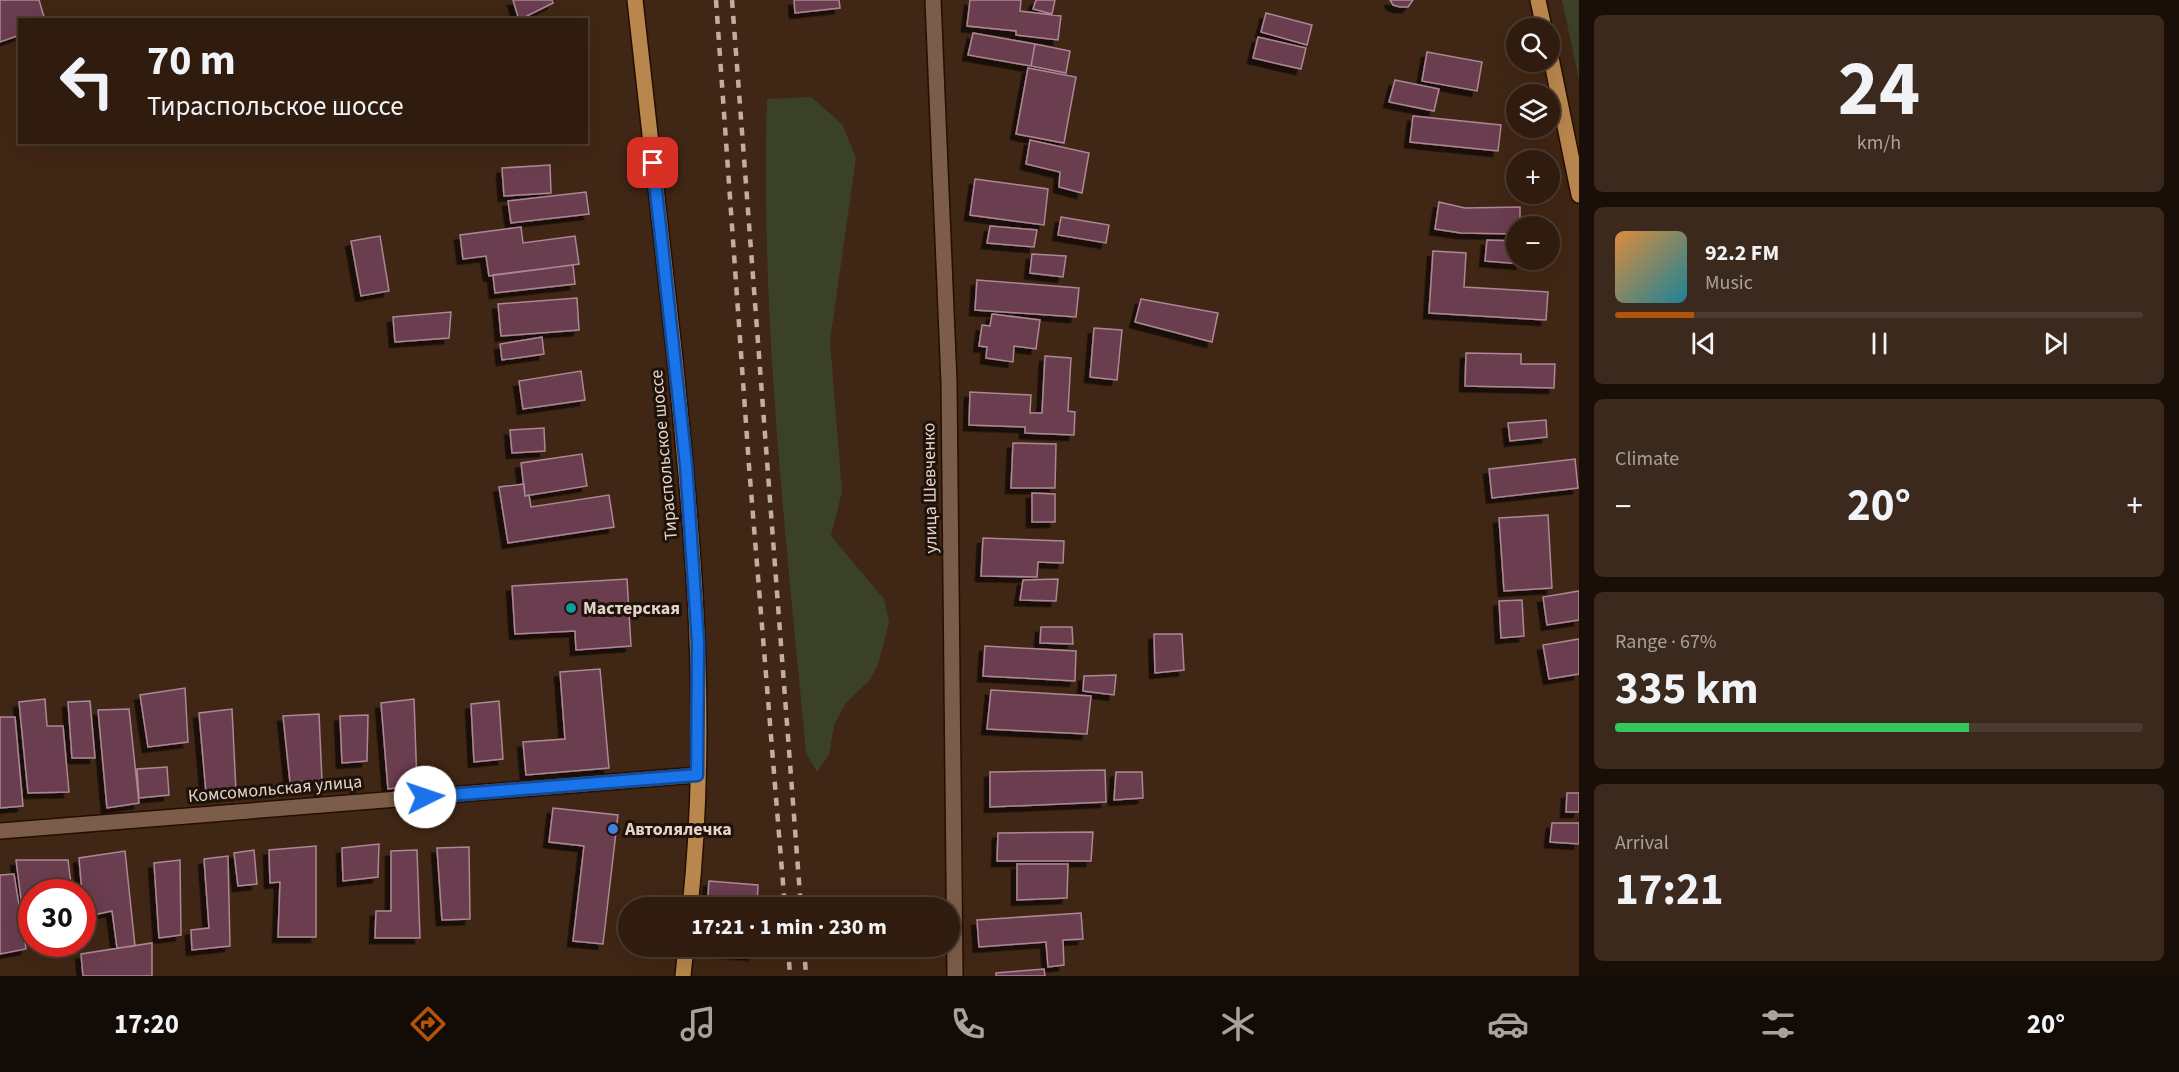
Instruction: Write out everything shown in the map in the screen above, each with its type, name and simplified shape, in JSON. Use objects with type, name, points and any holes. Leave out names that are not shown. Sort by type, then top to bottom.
[{"type":"main road","name":"Тираспольское шоссе","points":[[636,0],[686,465],[698,642],[696,845],[691,897]]},
{"type":"main road","points":[[1539,0],[1542,18]]},
{"type":"main road","points":[[1554,72],[1579,195]]},
{"type":"main road","points":[[683,976],[685,957]]},
{"type":"street","name":"улица Шевченко","points":[[933,0],[949,382],[955,976]]},
{"type":"street","name":"Комсомольская улица","points":[[0,831],[697,775]]},
{"type":"green space","points":[[1562,0],[1579,0],[1579,80]]},
{"type":"green space","points":[[811,97],[842,124],[856,158],[830,341],[842,492],[831,536],[884,599],[889,622],[878,665],[869,681],[846,703],[834,725],[829,755],[817,772],[806,753],[783,508],[771,344],[766,181],[767,99]]},
{"type":"building","points":[[0,0],[39,0],[44,18],[18,18],[18,36],[0,42]]},
{"type":"building","points":[[513,0],[552,0],[553,3],[523,18],[518,18]]},
{"type":"building","points":[[794,0],[839,0],[840,8],[795,13]]},
{"type":"building","points":[[970,0],[1021,0],[1020,11],[1061,16],[1058,40],[1016,35],[1016,31],[967,26]]},
{"type":"building","points":[[1036,0],[1055,0],[1052,14],[1033,9]]},
{"type":"building","points":[[1390,0],[1413,0],[1408,7],[1400,7],[1393,5]]},
{"type":"building","points":[[1266,13],[1312,25],[1307,45],[1261,32]]},
{"type":"building","points":[[973,33],[1035,44],[1031,66],[968,55]]},
{"type":"building","points":[[1258,37],[1306,48],[1301,69],[1253,58]]},
{"type":"building","points":[[1035,44],[1070,51],[1066,73],[1031,66]]},
{"type":"building","points":[[1427,52],[1482,62],[1477,91],[1422,81]]},
{"type":"building","points":[[1028,68],[1076,77],[1064,143],[1016,134]]},
{"type":"building","points":[[1395,80],[1439,89],[1434,111],[1389,102]]},
{"type":"building","points":[[1413,116],[1501,125],[1498,151],[1410,142]]},
{"type":"building","points":[[1030,140],[1089,153],[1082,193],[1059,187],[1060,172],[1026,164]]},
{"type":"building","points":[[550,165],[551,193],[504,196],[502,168]]},
{"type":"building","points":[[975,179],[1048,189],[1044,225],[970,215]]},
{"type":"building","points":[[586,192],[589,214],[511,223],[508,201]]},
{"type":"building","points":[[1439,202],[1465,208],[1520,207],[1520,216],[1506,216],[1506,234],[1461,233],[1435,229]]},
{"type":"building","points":[[1061,217],[1109,225],[1106,243],[1058,235]]},
{"type":"building","points":[[990,226],[1037,230],[1034,247],[987,243]]},
{"type":"building","points":[[521,227],[523,243],[575,236],[579,264],[489,276],[486,256],[463,259],[460,235]]},
{"type":"building","points":[[380,236],[389,291],[361,296],[351,241]]},
{"type":"building","points":[[1487,240],[1506,241],[1506,263],[1485,261]]},
{"type":"building","points":[[1433,251],[1466,253],[1464,287],[1548,292],[1546,320],[1429,313]]},
{"type":"building","points":[[1032,254],[1066,256],[1063,277],[1030,273]]},
{"type":"building","points":[[573,265],[575,284],[495,293],[493,275]]},
{"type":"building","points":[[977,280],[1079,288],[1076,317],[975,310]]},
{"type":"building","points":[[577,298],[579,330],[501,336],[498,304]]},
{"type":"building","points":[[1141,299],[1218,313],[1212,342],[1135,322]]},
{"type":"building","points":[[451,312],[449,338],[395,342],[393,317]]},
{"type":"building","points":[[992,314],[1040,320],[1036,349],[1014,346],[1013,362],[986,358],[987,347],[979,346],[982,325],[990,326]]},
{"type":"building","points":[[1094,328],[1122,330],[1117,380],[1090,377]]},
{"type":"building","points":[[542,337],[544,354],[502,360],[500,344]]},
{"type":"building","points":[[1466,353],[1521,354],[1521,364],[1555,364],[1554,388],[1465,386]]},
{"type":"building","points":[[1045,356],[1071,358],[1068,411],[1075,412],[1074,435],[1025,433],[1025,427],[969,425],[970,392],[1031,395],[1030,413],[1042,413]]},
{"type":"building","points":[[581,371],[585,400],[523,409],[519,381]]},
{"type":"building","points":[[1546,420],[1547,437],[1510,441],[1508,423]]},
{"type":"building","points":[[544,428],[545,451],[512,453],[510,430]]},
{"type":"building","points":[[1013,443],[1056,444],[1055,488],[1011,488]]},
{"type":"building","points":[[582,454],[587,486],[525,496],[521,463]]},
{"type":"building","points":[[1575,459],[1578,488],[1492,498],[1489,469]]},
{"type":"building","points":[[524,484],[525,496],[529,495],[531,507],[609,495],[614,527],[508,543],[499,487]]},
{"type":"building","points":[[1032,493],[1055,494],[1055,522],[1032,522]]},
{"type":"building","points":[[1548,515],[1552,588],[1504,591],[1499,518]]},
{"type":"building","points":[[983,538],[1064,541],[1063,563],[1038,562],[1037,577],[981,576]]},
{"type":"building","name":"Мастерская","points":[[627,579],[631,646],[576,650],[575,631],[515,634],[512,586]]},
{"type":"building","points":[[1058,579],[1056,601],[1020,600],[1023,580]]},
{"type":"building","points":[[1579,591],[1579,620],[1547,625],[1543,597]]},
{"type":"building","points":[[1522,600],[1524,636],[1501,638],[1499,601]]},
{"type":"building","points":[[1041,627],[1072,627],[1073,644],[1040,643]]},
{"type":"building","points":[[1154,634],[1182,634],[1184,670],[1155,673]]},
{"type":"building","points":[[1579,639],[1579,674],[1549,679],[1543,645]]},
{"type":"building","points":[[985,646],[1076,651],[1075,681],[983,676]]},
{"type":"building","points":[[600,669],[609,768],[526,775],[523,742],[565,739],[560,672]]},
{"type":"building","points":[[1116,675],[1114,695],[1083,691],[1084,676]]},
{"type":"building","points":[[185,688],[188,742],[148,747],[140,695]]},
{"type":"building","points":[[991,690],[1091,696],[1087,734],[987,729]]},
{"type":"building","points":[[45,699],[47,726],[63,726],[69,792],[28,793],[19,702]]},
{"type":"building","points":[[414,699],[417,785],[388,789],[381,703]]},
{"type":"building","points":[[90,701],[95,758],[72,758],[68,702]]},
{"type":"building","points":[[499,701],[503,759],[474,762],[471,704]]},
{"type":"building","points":[[129,709],[139,803],[107,808],[98,710]]},
{"type":"building","points":[[232,709],[236,791],[206,793],[199,713]]},
{"type":"building","points":[[319,714],[322,781],[290,782],[283,716]]},
{"type":"building","points":[[368,715],[367,761],[342,763],[340,716]]},
{"type":"building","points":[[0,717],[15,717],[23,806],[0,808]]},
{"type":"building","points":[[167,767],[169,795],[139,798],[137,769]]},
{"type":"building","points":[[1105,770],[1106,802],[990,807],[990,772]]},
{"type":"building","points":[[1116,772],[1142,772],[1143,798],[1114,800]]},
{"type":"building","points":[[1567,793],[1579,793],[1579,812],[1566,812]]},
{"type":"building","points":[[553,808],[618,815],[603,944],[573,941],[584,846],[549,842]]},
{"type":"building","points":[[1552,823],[1579,823],[1579,844],[1550,842]]},
{"type":"building","points":[[1093,832],[1091,861],[997,861],[998,833]]},
{"type":"building","points":[[379,844],[378,877],[343,881],[342,848]]},
{"type":"building","points":[[316,846],[316,937],[278,937],[280,882],[270,883],[269,850]]},
{"type":"building","points":[[469,847],[470,919],[442,920],[437,848]]},
{"type":"building","points":[[254,850],[257,884],[238,886],[234,853]]},
{"type":"building","points":[[417,850],[420,938],[375,938],[376,911],[391,911],[391,851]]},
{"type":"building","points":[[125,851],[135,946],[117,948],[112,911],[96,914],[96,879],[81,879],[79,858]]},
{"type":"building","points":[[228,856],[230,946],[192,950],[191,930],[209,928],[204,859]]},
{"type":"building","points":[[16,860],[68,860],[70,879],[18,879]]},
{"type":"building","points":[[180,860],[181,935],[159,938],[154,863]]},
{"type":"building","points":[[1017,864],[1068,864],[1067,898],[1017,900]]},
{"type":"building","points":[[14,874],[18,899],[18,951],[0,954],[0,875]]},
{"type":"building","points":[[709,881],[758,885],[757,897],[708,897]]},
{"type":"building","points":[[1081,913],[1083,939],[1063,940],[1064,965],[1048,967],[1046,942],[979,947],[977,920]]},
{"type":"building","points":[[152,943],[152,976],[83,976],[81,957],[96,957],[96,952]]},
{"type":"building","points":[[1044,969],[1045,976],[996,976],[996,973]]},
{"type":"railway","points":[[716,0],[749,466],[784,897]]},
{"type":"railway","points":[[732,0],[800,897]]},
{"type":"railway","points":[[789,957],[790,976]]},
{"type":"railway","points":[[805,957],[806,976]]},
{"type":"place","name":"Мастерская","points":[[571,608]]},
{"type":"place","name":"Автолялечка","points":[[613,829]]},
{"type":"route","points":[[425,797],[697,775],[698,642],[686,465],[653,163]]}]
